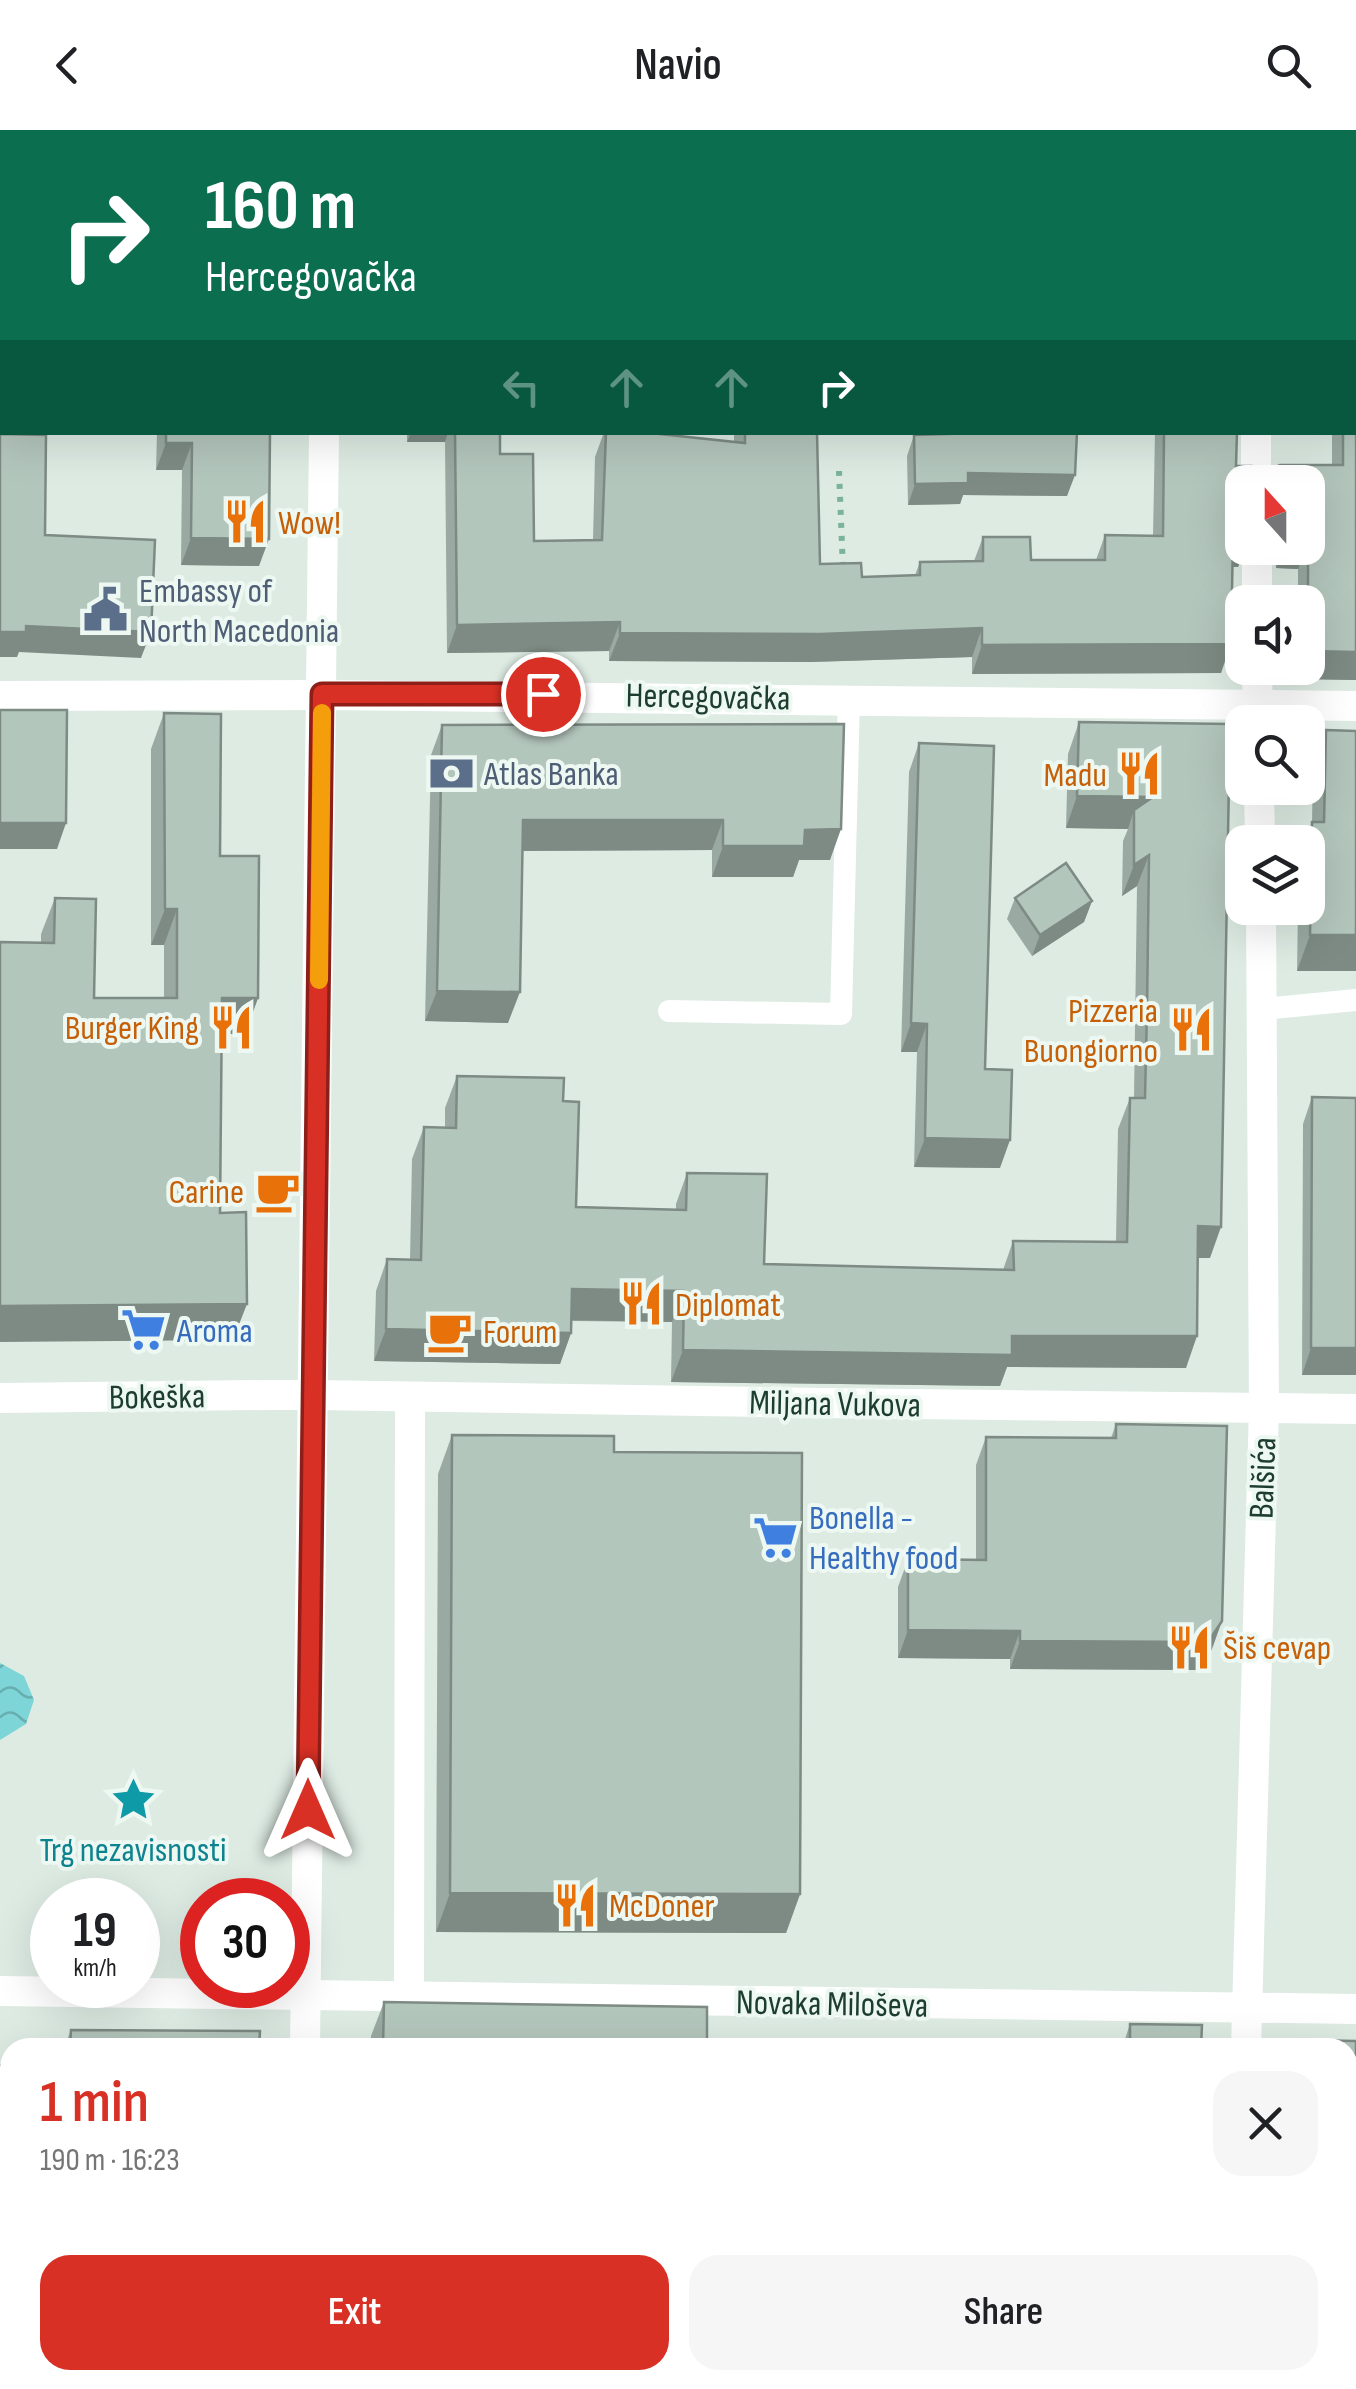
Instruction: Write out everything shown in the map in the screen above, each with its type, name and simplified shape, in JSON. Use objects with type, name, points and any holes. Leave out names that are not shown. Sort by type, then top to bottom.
[{"type":"street","points":[[308,1878],[324,435]]},
{"type":"street","points":[[1256,435],[1256,465]]},
{"type":"street","name":"Hercegovačka","points":[[0,696],[848,698],[1225,713]]},
{"type":"street","name":"Hercegovačka","points":[[1325,709],[1356,706]]},
{"type":"street","name":"Balšića","points":[[1246,2038],[1264,1407],[1261,925]]},
{"type":"street","name":"Bokeška","points":[[0,1398],[314,1394]]},
{"type":"street","name":"Miljana Vukova","points":[[314,1394],[1356,1409]]},
{"type":"street","points":[[409,1996],[410,1397]]},
{"type":"street","name":"Novaka Miloševa","points":[[0,1991],[180,1994]]},
{"type":"street","name":"Novaka Miloševa","points":[[310,1996],[1356,2009]]},
{"type":"street","points":[[306,2038],[307,2008]]},
{"type":"lane","points":[[670,1011],[841,1014],[848,698]]},
{"type":"lane","points":[[1262,1009],[1356,1000]]},
{"type":"path","points":[[839,471],[844,577]]},
{"type":"water","points":[[0,1663],[24,1676],[34,1700],[26,1724],[0,1740]]},
{"type":"building","points":[[0,435],[46,435],[45,535],[155,540],[151,632],[26,626],[26,632],[0,632]]},
{"type":"building","points":[[166,435],[270,435],[269,539],[191,538],[192,443],[166,443]]},
{"type":"building","points":[[455,435],[500,435],[500,454],[533,454],[534,541],[602,540],[606,435],[669,435],[745,443],[745,435],[817,435],[820,564],[861,563],[862,577],[920,575],[920,562],[983,561],[983,537],[1030,537],[1031,560],[1105,560],[1105,535],[1163,536],[1164,435],[1237,435],[1236,465],[1225,465],[1225,565],[1232,565],[1232,585],[1225,585],[1225,644],[982,645],[982,628],[820,634],[620,633],[620,622],[457,625]]},
{"type":"building","points":[[914,435],[1077,435],[1075,475],[968,473],[968,483],[915,484]]},
{"type":"building","points":[[1343,435],[1356,435],[1356,652],[1325,651],[1325,585],[1308,585],[1308,565],[1325,565],[1325,465],[1343,465]]},
{"type":"building","points":[[0,710],[67,710],[66,823],[0,823]]},
{"type":"building","points":[[164,713],[221,714],[220,856],[259,856],[258,998],[222,998],[220,1213],[246,1212],[247,1304],[0,1306],[0,942],[54,943],[55,898],[96,899],[94,998],[177,998],[177,909],[165,909]]},
{"type":"building","points":[[1079,722],[1225,724],[1225,805],[1229,805],[1228,825],[1225,825],[1221,1227],[1198,1226],[1197,1336],[1012,1336],[1012,1355],[683,1350],[684,1291],[572,1289],[571,1333],[386,1329],[387,1259],[421,1260],[424,1127],[456,1128],[457,1076],[564,1078],[563,1101],[579,1102],[576,1207],[686,1210],[687,1173],[767,1174],[764,1264],[1014,1270],[1013,1241],[1127,1242],[1130,1098],[1145,1098],[1147,1010],[1149,855],[1134,865],[1134,810],[1153,797],[1077,796]]},
{"type":"building","points":[[844,724],[841,829],[805,830],[804,846],[723,846],[723,820],[523,820],[520,992],[437,991],[442,725]]},
{"type":"building","points":[[1326,730],[1356,731],[1356,935],[1310,935],[1310,925],[1325,925],[1325,825],[1312,825],[1324,822]]},
{"type":"building","points":[[919,743],[994,746],[985,1069],[1012,1070],[1010,1140],[925,1138],[927,1024],[911,1023]]},
{"type":"building","points":[[1066,863],[1092,901],[1040,935],[1015,898]]},
{"type":"building","points":[[1312,1097],[1356,1098],[1356,1348],[1311,1348]]},
{"type":"building","points":[[1116,1424],[1227,1426],[1222,1621],[1208,1642],[1020,1641],[1020,1631],[908,1630],[908,1559],[986,1560],[986,1437],[1116,1438]]},
{"type":"building","points":[[452,1435],[614,1436],[614,1452],[802,1453],[800,1894],[450,1893]]},
{"type":"building","points":[[384,2002],[707,2007],[707,2038],[383,2038]]},
{"type":"building","points":[[1130,2024],[1202,2025],[1201,2038],[1130,2038]]},
{"type":"building","points":[[71,2030],[260,2031],[260,2038],[71,2038]]},
{"type":"slow traffic","points":[[319,980],[322,713]]},
{"type":"place","name":"Wow!","points":[[245,522]]},
{"type":"place","name":"Embassy of North Macedonia","points":[[106,610]]},
{"type":"place","name":"Atlas Banka","points":[[451,773]]},
{"type":"place","name":"Madu","points":[[1140,774]]},
{"type":"place","name":"Burger King","points":[[232,1027]]},
{"type":"place","name":"Pizzeria Buongiorno","points":[[1191,1030]]},
{"type":"place","name":"Carine","points":[[277,1191]]},
{"type":"place","name":"Diplomat","points":[[642,1304]]},
{"type":"place","name":"Aroma","points":[[144,1330]]},
{"type":"place","name":"Forum","points":[[450,1331]]},
{"type":"place","name":"Bonella - Healthy food","points":[[776,1537]]},
{"type":"place","name":"Šiš cevap","points":[[1190,1647]]},
{"type":"place","name":"Trg nezavisnosti","points":[[133,1799]]},
{"type":"place","name":"McDoner","points":[[576,1905]]},
{"type":"route","points":[[308,1810],[322,694],[543,694]]}]
